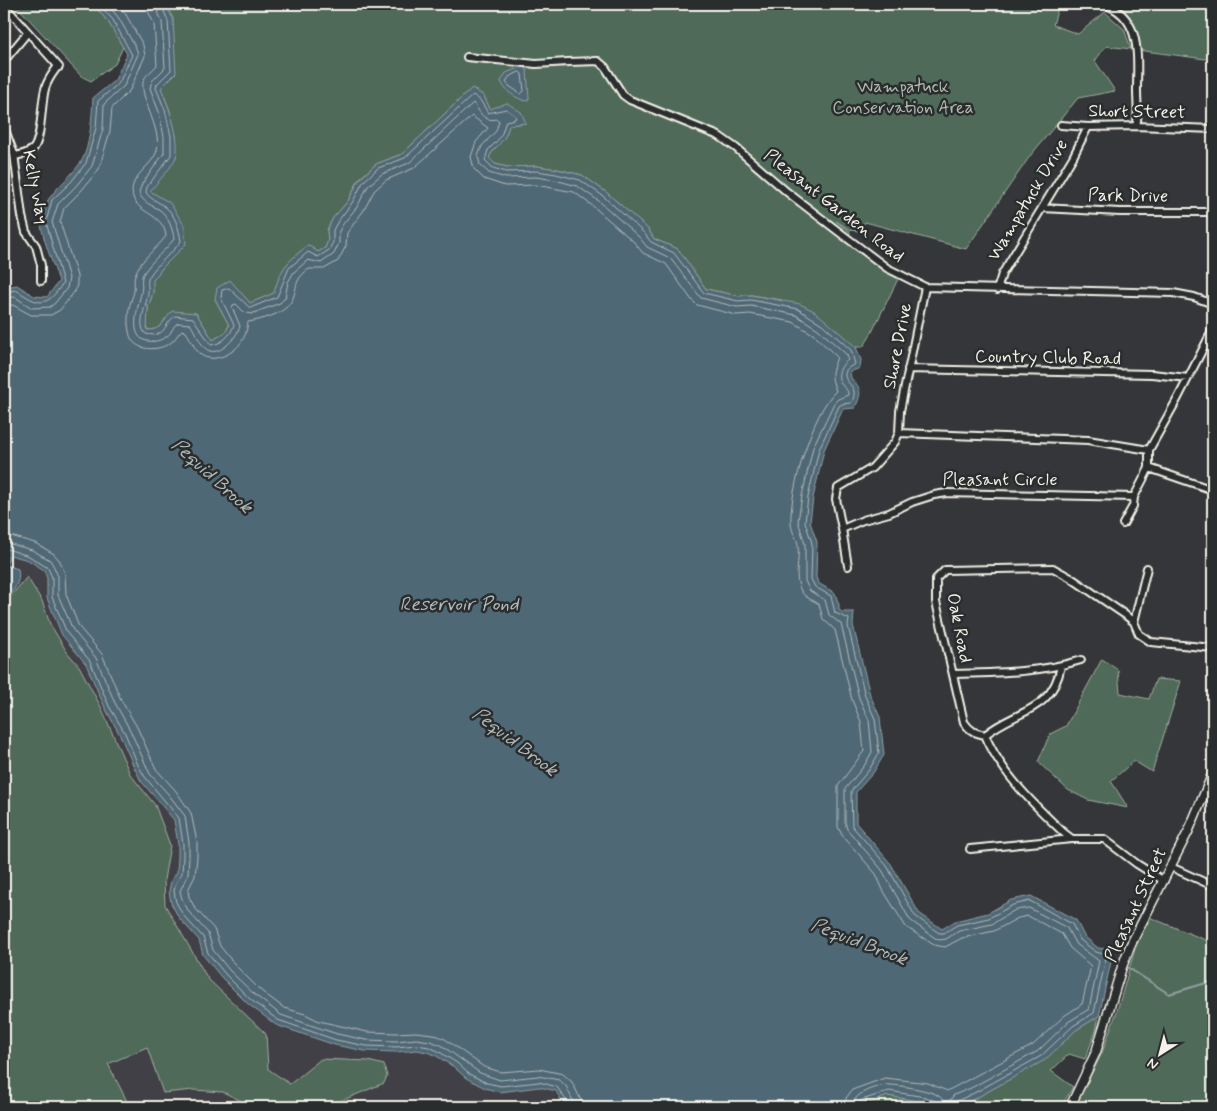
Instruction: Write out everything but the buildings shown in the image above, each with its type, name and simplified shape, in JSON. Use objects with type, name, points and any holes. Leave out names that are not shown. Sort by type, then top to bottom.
[{"type":"main road","name":"Pleasant Street","points":[[1070,1107],[1096,1052],[1128,952],[1189,830],[1213,773]]},
{"type":"street","points":[[1103,4],[1116,10],[1124,17],[1135,36],[1138,50],[1136,126]]},
{"type":"street","points":[[4,6],[59,66],[46,84],[36,144],[33,149],[14,156]]},
{"type":"street","points":[[4,61],[28,32]]},
{"type":"street","name":"Pleasant Garden Road","points":[[466,56],[536,64],[598,62],[605,67],[623,95],[630,100],[718,136],[736,148],[843,236],[887,268],[925,287],[1173,293],[1194,297],[1213,304]]},
{"type":"street","name":"Short Street","points":[[1061,125],[1213,129]]},
{"type":"street","name":"Kelly Way","points":[[4,127],[14,156],[26,232],[36,246],[41,266],[41,281]]},
{"type":"street","name":"Wampatuck Drive","points":[[997,290],[1002,274],[1073,157],[1088,127]]},
{"type":"street","name":"Park Drive","points":[[1042,208],[1120,212],[1213,212]]},
{"type":"street","name":"Shore Drive","points":[[899,434],[900,411],[925,287]]},
{"type":"street","points":[[1123,524],[1149,468],[1149,450],[1213,329]]},
{"type":"street","name":"Country Club Road","points":[[908,370],[1152,374],[1188,378]]},
{"type":"street","points":[[848,566],[836,499],[838,488],[872,468],[895,442],[899,434],[1088,440],[1149,450]]},
{"type":"street","points":[[1149,468],[1213,490]]},
{"type":"street","name":"Pleasant Circle","points":[[842,529],[863,520],[889,513],[912,502],[947,492],[1134,497]]},
{"type":"street","name":"Oak Road","points":[[985,735],[975,733],[964,722],[936,593],[936,579],[945,570],[1053,568],[1071,578],[1134,622],[1139,634],[1151,642],[1213,648]]},
{"type":"street","points":[[1134,622],[1147,568]]},
{"type":"street","points":[[953,674],[1008,672],[1061,666],[1081,660]]},
{"type":"street","points":[[1061,666],[1054,687],[1042,703],[1000,724],[985,735],[995,754],[1013,780],[1058,828],[1072,838]]},
{"type":"street","points":[[970,849],[1072,838],[1104,839],[1164,881]]},
{"type":"street","points":[[1171,867],[1213,886]]},
{"type":"shaded area","points":[[10,555],[27,560],[43,570],[47,578],[47,598],[62,635],[86,664],[105,708],[120,735],[141,781],[174,820],[178,857],[177,872],[171,881],[190,931],[199,940],[200,948],[222,978],[261,1015],[312,1038],[365,1051],[396,1052],[417,1050],[427,1052],[435,1055],[454,1067],[466,1078],[485,1088],[500,1092],[539,1087],[556,1091],[557,1107],[4,1107],[4,599],[13,592],[19,573],[6,565]]},
{"type":"green space","points":[[15,4],[93,4],[109,23],[123,47],[115,64],[91,81],[81,76]]},
{"type":"green space","name":"Wampatuck Conservation Area","points":[[166,4],[995,4],[1002,11],[1010,4],[1059,4],[1053,25],[1078,34],[1105,12],[1124,29],[1131,49],[1106,46],[1095,61],[1115,91],[1078,98],[1030,156],[966,249],[865,222],[859,231],[850,230],[836,221],[850,232],[848,242],[898,279],[863,347],[856,347],[782,300],[751,295],[739,296],[706,289],[678,249],[654,239],[648,229],[606,192],[582,175],[537,166],[507,167],[495,164],[489,158],[505,136],[509,125],[526,123],[490,109],[484,96],[472,88],[402,154],[376,164],[359,179],[348,201],[333,218],[327,230],[328,241],[325,248],[318,252],[308,245],[295,256],[283,270],[275,293],[250,303],[241,293],[215,299],[229,325],[226,332],[213,340],[196,313],[165,319],[160,328],[147,330],[148,307],[153,293],[152,281],[163,267],[150,191],[176,157],[176,136],[169,108],[161,88],[173,19]]},
{"type":"green space","points":[[1103,4],[1213,4],[1213,60],[1137,50],[1124,17]]},
{"type":"green space","points":[[27,577],[42,601],[50,624],[67,652],[79,666],[101,707],[130,774],[155,805],[170,845],[164,880],[165,905],[208,979],[266,1034],[268,1069],[290,1084],[321,1059],[368,1061],[384,1065],[387,1076],[384,1083],[341,1101],[320,1103],[320,1107],[254,1107],[223,1092],[194,1090],[163,1093],[147,1047],[108,1064],[130,1107],[4,1107],[4,604]]},
{"type":"green space","points":[[1102,659],[1118,670],[1120,693],[1149,699],[1156,679],[1181,681],[1152,772],[1134,761],[1111,781],[1128,808],[1088,800],[1068,790],[1038,762],[1050,734],[1066,726]]},
{"type":"green space","points":[[1149,917],[1213,943],[1213,1107],[1075,1107],[1102,1053],[1117,1011],[1135,949]]},
{"type":"green space","points":[[1099,1016],[1096,1031],[1085,1059],[1069,1054],[1051,1071],[1073,1087],[1061,1107],[955,1107],[976,1098],[1044,1060],[1076,1030]]},
{"type":"green space","points":[[888,1096],[924,1102],[939,1107],[857,1107]]},
{"type":"water","name":"Reservoir Pond","points":[[93,4],[166,4],[173,19],[176,73],[161,88],[175,131],[177,141],[176,157],[172,165],[150,191],[170,203],[184,225],[186,244],[153,280],[153,293],[148,307],[147,330],[159,327],[172,311],[196,313],[213,340],[226,332],[229,325],[215,299],[217,288],[230,280],[250,303],[274,293],[279,276],[295,256],[308,245],[318,252],[325,248],[328,241],[327,230],[333,218],[348,201],[359,180],[376,164],[402,154],[472,88],[484,96],[490,109],[507,103],[521,112],[526,123],[509,125],[505,136],[489,158],[495,164],[507,167],[537,166],[582,175],[606,192],[648,229],[654,239],[678,249],[706,289],[739,296],[751,295],[800,304],[814,311],[856,347],[861,360],[860,368],[850,372],[851,378],[859,388],[859,399],[855,408],[843,409],[824,450],[813,498],[810,522],[817,542],[816,577],[818,583],[835,593],[839,610],[842,612],[854,612],[853,625],[870,695],[880,717],[884,755],[873,773],[856,792],[856,823],[891,864],[919,913],[942,929],[955,921],[988,913],[1011,900],[1031,896],[1076,920],[1084,936],[1098,948],[1107,949],[1112,957],[1099,1016],[1076,1030],[1045,1060],[976,1098],[955,1107],[939,1107],[924,1102],[888,1096],[857,1107],[564,1107],[556,1091],[539,1087],[500,1092],[485,1088],[466,1078],[454,1067],[435,1055],[427,1052],[417,1050],[396,1052],[365,1051],[335,1045],[276,1025],[248,1004],[222,978],[203,955],[199,940],[179,918],[171,903],[169,891],[171,881],[177,872],[178,857],[174,820],[141,781],[120,735],[105,708],[86,664],[62,635],[47,598],[47,578],[44,570],[28,560],[10,555],[6,565],[18,569],[18,582],[14,590],[4,599],[4,559],[6,554],[4,549],[4,285],[5,287],[17,285],[34,296],[47,297],[59,281],[41,227],[43,212],[56,190],[81,162],[87,149],[93,98],[115,80],[127,54],[109,23]]},
{"type":"water","points":[[521,67],[527,70],[529,99],[526,101],[511,94],[501,81],[506,73]]},
{"type":"waterway","name":"Pequid Brook","points":[[1127,967],[1169,994],[1213,981]]}]
